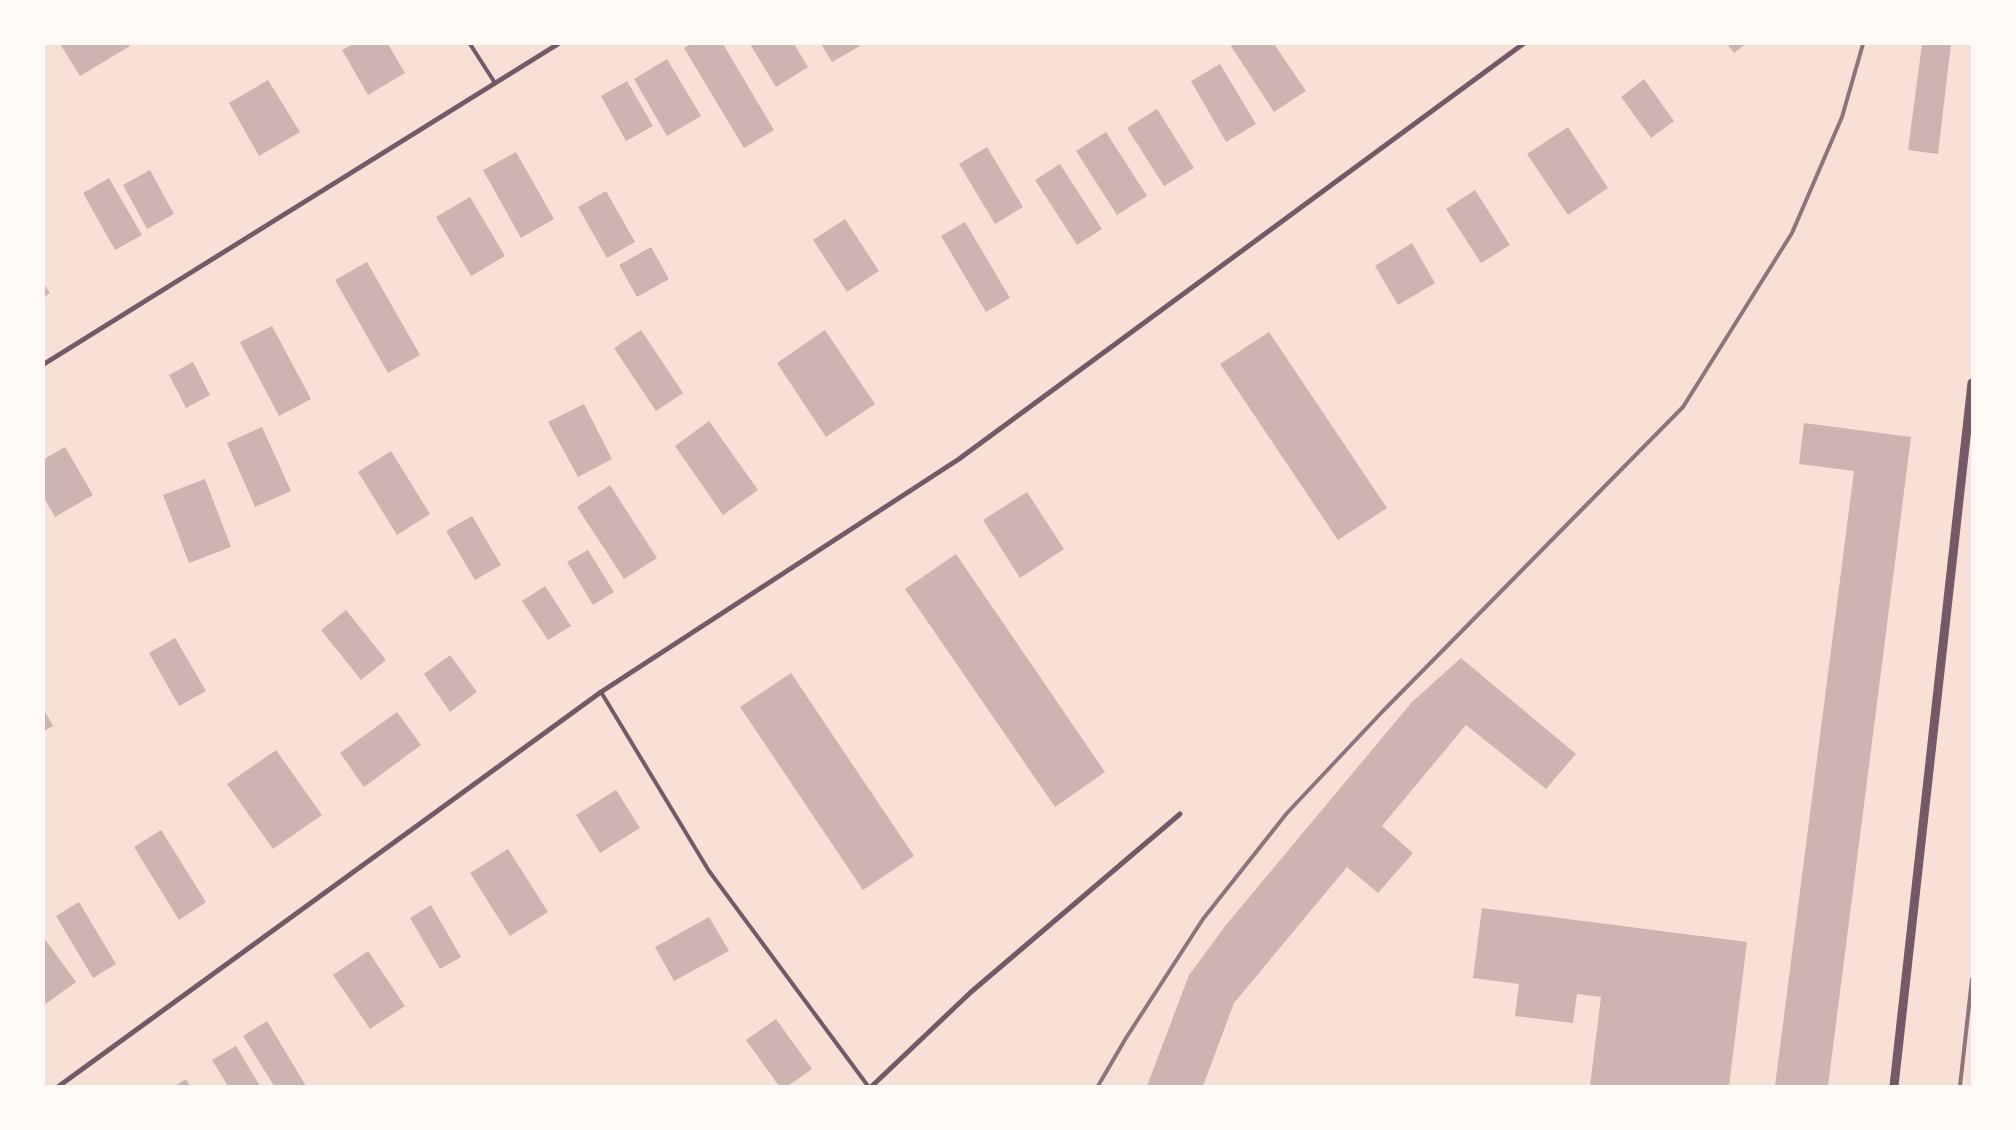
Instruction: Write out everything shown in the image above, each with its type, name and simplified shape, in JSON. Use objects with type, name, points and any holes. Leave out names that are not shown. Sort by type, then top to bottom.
[{"type":"street","points":[[44,364],[558,44]]},
{"type":"street","points":[[59,1086],[601,692],[959,459],[1522,44]]},
{"type":"street","points":[[1894,1086],[1972,383]]},
{"type":"street","points":[[872,1086],[971,992],[1180,814]]},
{"type":"lane","points":[[470,44],[495,83]]},
{"type":"lane","points":[[601,692],[709,871],[868,1086]]},
{"type":"building","points":[[60,44],[128,44],[130,46],[80,76]]},
{"type":"building","points":[[353,44],[388,44],[405,73],[368,95],[342,50]]},
{"type":"building","points":[[691,44],[723,44],[774,130],[744,148],[684,48]]},
{"type":"building","points":[[750,44],[794,44],[808,67],[776,87]]},
{"type":"building","points":[[821,44],[859,44],[860,46],[832,62]]},
{"type":"building","points":[[1233,44],[1274,44],[1306,91],[1274,112],[1231,46]]},
{"type":"building","points":[[1727,44],[1746,44],[1734,53]]},
{"type":"building","points":[[1922,44],[1951,44],[1938,154],[1908,150]]},
{"type":"building","points":[[667,59],[701,116],[667,136],[634,79]]},
{"type":"building","points":[[1220,64],[1256,124],[1226,142],[1191,81]]},
{"type":"building","points":[[1644,79],[1674,121],[1651,138],[1621,97]]},
{"type":"building","points":[[268,80],[300,132],[259,156],[229,103]]},
{"type":"building","points":[[627,81],[653,126],[626,141],[601,96]]},
{"type":"building","points":[[1157,109],[1194,168],[1164,186],[1127,128]]},
{"type":"building","points":[[1568,127],[1608,188],[1568,215],[1527,154]]},
{"type":"building","points":[[1106,132],[1147,196],[1117,215],[1076,151]]},
{"type":"building","points":[[987,147],[1023,207],[995,224],[959,164]]},
{"type":"building","points":[[516,152],[554,219],[521,238],[483,170]]},
{"type":"building","points":[[1060,164],[1102,229],[1077,245],[1035,180]]},
{"type":"building","points":[[150,170],[174,214],[147,229],[123,185]]},
{"type":"building","points":[[109,178],[142,235],[115,250],[83,193]]},
{"type":"building","points":[[1475,190],[1510,245],[1481,263],[1446,209]]},
{"type":"building","points":[[606,191],[635,242],[607,258],[578,207]]},
{"type":"building","points":[[470,197],[505,256],[471,276],[436,217]]},
{"type":"building","points":[[845,219],[879,271],[847,292],[813,240]]},
{"type":"building","points":[[965,222],[1010,298],[986,312],[941,236]]},
{"type":"building","points":[[1412,243],[1435,283],[1398,305],[1375,266]]},
{"type":"building","points":[[651,247],[669,279],[637,297],[619,265]]},
{"type":"building","points":[[367,262],[420,355],[388,373],[335,280]]},
{"type":"building","points":[[44,284],[50,293],[44,297]]},
{"type":"building","points":[[272,326],[311,399],[279,416],[240,342]]},
{"type":"building","points":[[641,330],[683,393],[656,411],[614,348]]},
{"type":"building","points":[[825,330],[875,404],[826,437],[777,363]]},
{"type":"building","points":[[1269,332],[1387,508],[1338,540],[1220,364]]},
{"type":"building","points":[[193,362],[210,395],[186,408],[169,375]]},
{"type":"building","points":[[584,404],[612,459],[578,477],[548,422]]},
{"type":"building","points":[[709,421],[758,490],[723,515],[675,446]]},
{"type":"building","points":[[1804,423],[1911,437],[1828,1086],[1775,1086],[1854,471],[1799,464]]},
{"type":"building","points":[[262,427],[291,491],[255,507],[227,443]]},
{"type":"building","points":[[65,447],[93,495],[55,517],[44,498],[44,459]]},
{"type":"building","points":[[391,451],[430,514],[397,535],[358,472]]},
{"type":"building","points":[[205,479],[231,547],[189,563],[163,495]]},
{"type":"building","points":[[610,485],[657,558],[624,579],[577,507]]},
{"type":"building","points":[[1027,492],[1064,549],[1020,578],[983,520]]},
{"type":"building","points":[[472,516],[501,565],[475,580],[446,531]]},
{"type":"building","points":[[588,550],[614,592],[593,605],[567,562]]},
{"type":"building","points":[[956,554],[1105,772],[1055,807],[905,589]]},
{"type":"building","points":[[545,586],[571,626],[548,640],[522,601]]},
{"type":"building","points":[[346,610],[386,660],[361,680],[321,630]]},
{"type":"building","points":[[175,638],[206,691],[179,706],[149,653]]},
{"type":"building","points":[[450,655],[477,692],[450,712],[424,674]]},
{"type":"building","points":[[1461,658],[1576,754],[1546,789],[1466,725],[1382,826],[1413,853],[1378,893],[1347,867],[1234,1003],[1203,1086],[1147,1086],[1189,975],[1226,925],[1412,702]]},
{"type":"building","points":[[791,673],[914,856],[863,890],[740,707]]},
{"type":"building","points":[[44,710],[53,726],[44,731]]},
{"type":"building","points":[[397,712],[421,745],[364,787],[340,753]]},
{"type":"building","points":[[276,750],[322,815],[273,849],[227,784]]},
{"type":"building","points":[[616,790],[640,828],[600,853],[576,815]]},
{"type":"building","points":[[161,830],[206,902],[179,920],[134,847]]},
{"type":"building","points":[[508,849],[548,912],[510,936],[470,873]]},
{"type":"building","points":[[79,902],[116,964],[93,978],[56,916]]},
{"type":"building","points":[[431,905],[461,957],[440,969],[410,918]]},
{"type":"building","points":[[1482,908],[1747,942],[1729,1086],[1590,1086],[1601,997],[1577,994],[1573,1023],[1515,1016],[1519,984],[1473,978]]},
{"type":"building","points":[[709,917],[729,951],[674,981],[655,947]]},
{"type":"building","points":[[44,938],[76,982],[44,1005]]},
{"type":"building","points":[[368,951],[405,1006],[370,1029],[333,975]]},
{"type":"building","points":[[776,1019],[812,1069],[788,1086],[779,1086],[746,1040]]},
{"type":"building","points":[[267,1021],[306,1086],[274,1086],[243,1036]]},
{"type":"building","points":[[236,1046],[260,1086],[228,1086],[212,1060]]},
{"type":"building","points":[[186,1079],[190,1086],[175,1086]]},
{"type":"railway","points":[[1098,1086],[1126,1038],[1203,919],[1287,813],[1382,712],[1683,407],[1792,233],[1842,117],[1863,44]]},
{"type":"railway","points":[[1960,1086],[1972,979]]}]
